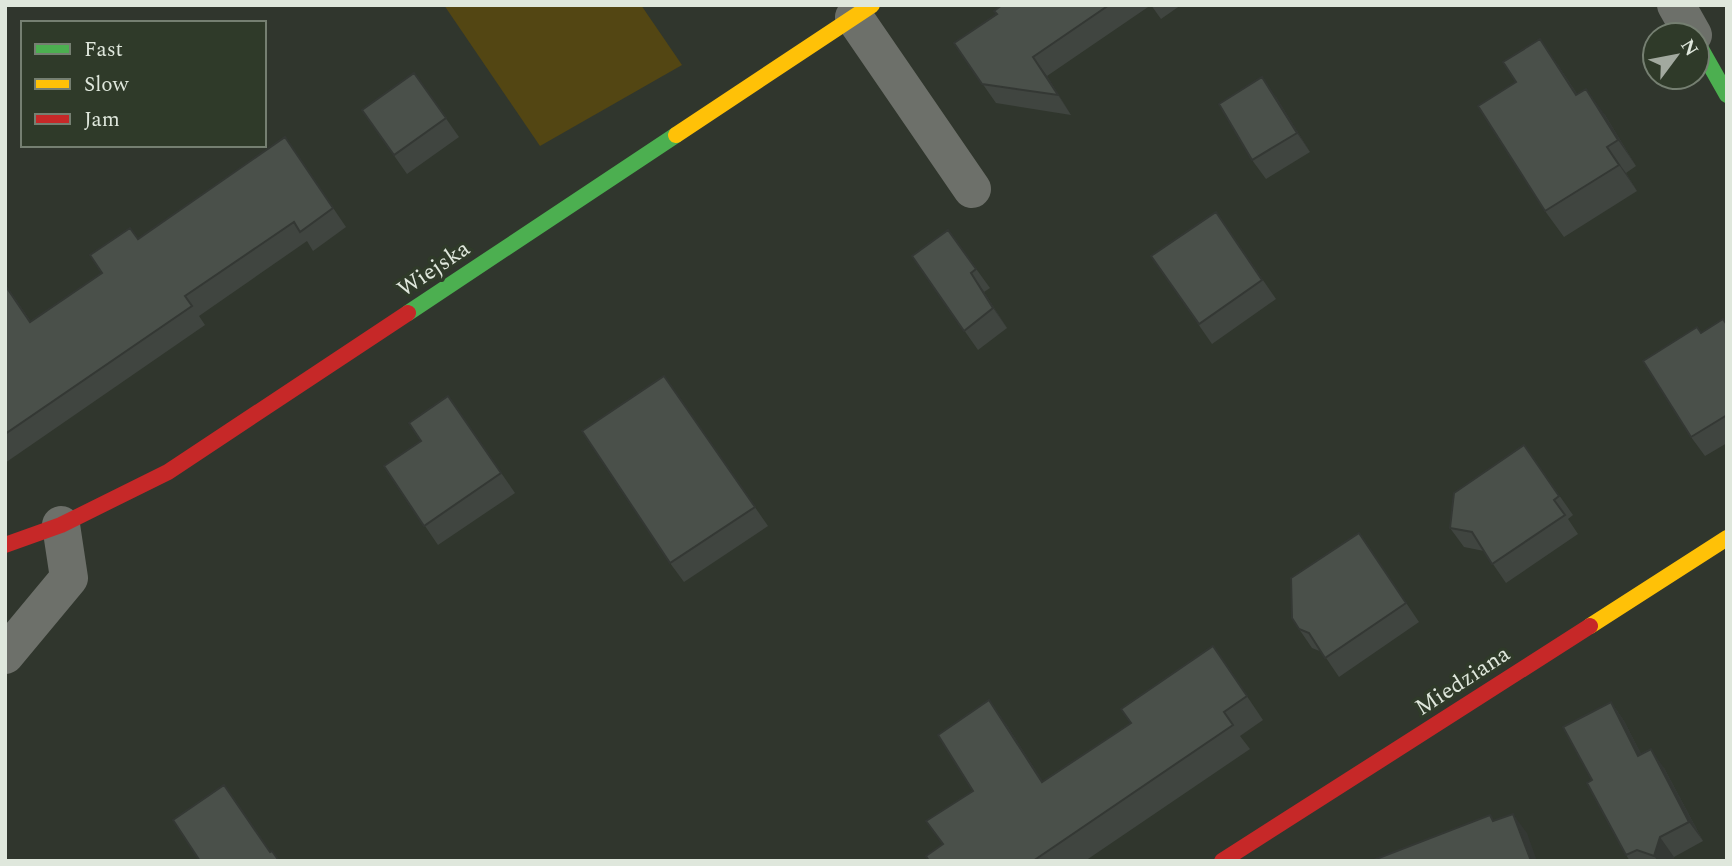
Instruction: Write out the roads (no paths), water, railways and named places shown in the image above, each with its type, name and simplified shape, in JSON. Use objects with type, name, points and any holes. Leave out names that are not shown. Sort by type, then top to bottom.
[{"type":"street","points":[[1677,5],[1686,21]]},
{"type":"street","points":[[863,11],[972,189]]},
{"type":"street","name":"Wiejska","points":[[5,545],[61,525],[168,472],[863,11]]},
{"type":"street","points":[[1711,67],[1727,95]]},
{"type":"street","points":[[5,655],[69,578],[61,525]]},
{"type":"street","name":"Miedziana","points":[[1222,861],[1727,538]]}]
